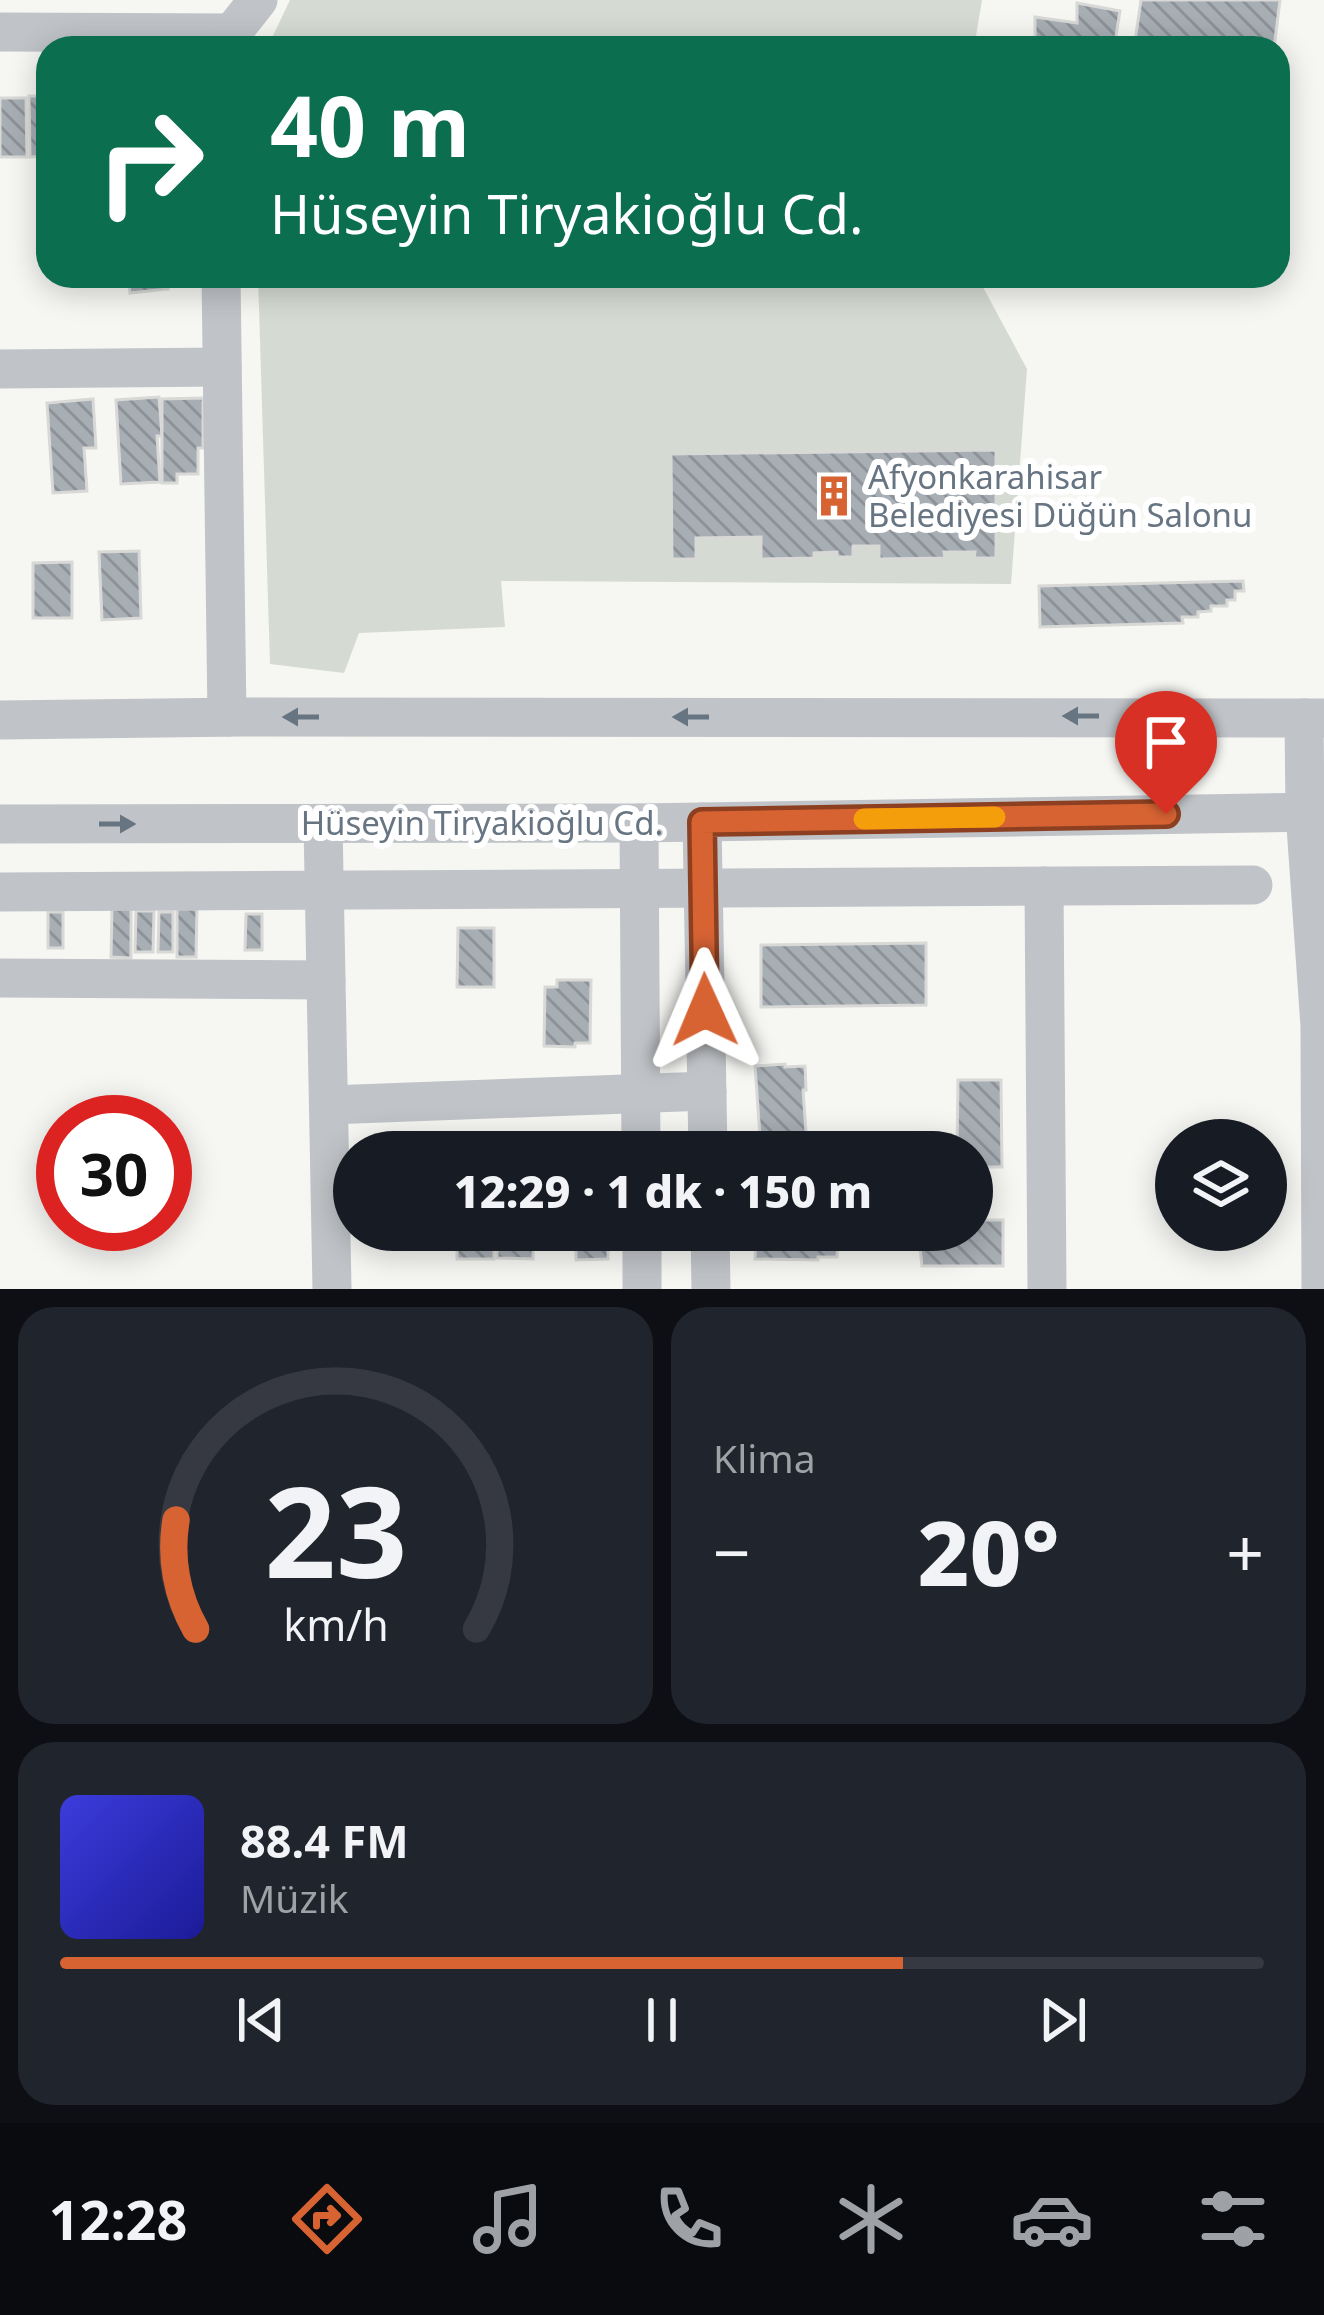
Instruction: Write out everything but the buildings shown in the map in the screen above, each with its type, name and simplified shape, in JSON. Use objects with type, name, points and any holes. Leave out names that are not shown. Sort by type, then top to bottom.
[{"type":"street","points":[[233,36],[258,0]]},
{"type":"street","points":[[0,32],[115,36]]},
{"type":"street","points":[[221,288],[226,717]]},
{"type":"street","points":[[0,369],[222,367]]},
{"type":"street","points":[[0,720],[1314,718],[1321,1289]]},
{"type":"street","name":"Hüseyin Tiryakioğlu Cd.","points":[[0,824],[639,823],[1315,812]]},
{"type":"street","points":[[702,822],[708,1131]]},
{"type":"street","points":[[639,823],[641,1131]]},
{"type":"street","points":[[323,824],[332,1289]]},
{"type":"street","points":[[0,892],[1253,885]]},
{"type":"street","points":[[1043,886],[1047,1289]]},
{"type":"street","points":[[0,977],[326,980]]},
{"type":"street","points":[[329,1105],[707,1091]]},
{"type":"street","points":[[642,1251],[642,1289]]},
{"type":"street","points":[[710,1251],[711,1289]]},
{"type":"shaded area","points":[[290,0],[982,0],[976,36],[273,36]]},
{"type":"shaded area","points":[[258,288],[983,288],[1027,369],[1011,584],[501,581],[505,627],[359,633],[344,673],[270,664]]},
{"type":"slow traffic","points":[[864,819],[995,817]]},
{"type":"place","name":"Afyonkarahisar Belediyesi Düğün Salonu","points":[[834,496]]},
{"type":"route","points":[[705,1010],[702,822],[1166,814]]}]
